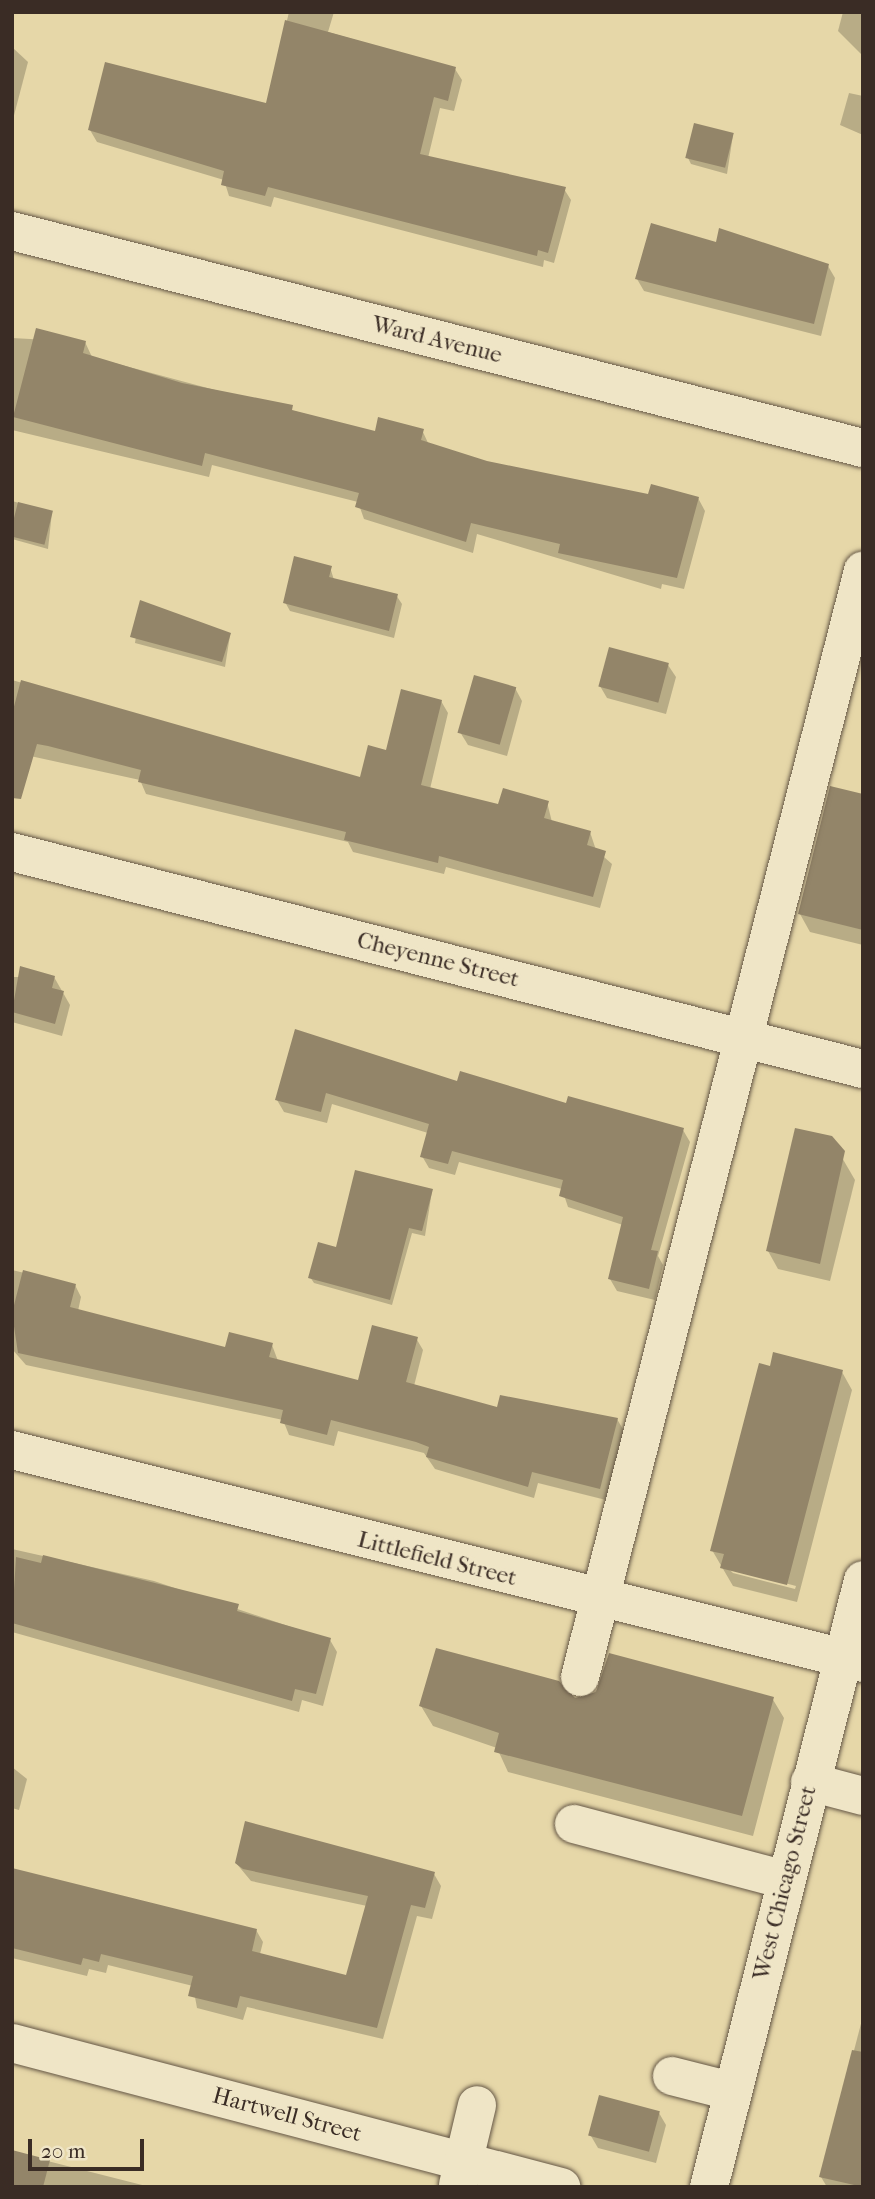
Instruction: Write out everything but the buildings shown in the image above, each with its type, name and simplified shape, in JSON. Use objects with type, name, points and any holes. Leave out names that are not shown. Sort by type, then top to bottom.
[{"type":"street","name":"Ward Avenue","points":[[12,231],[863,448]]},
{"type":"street","points":[[580,1677],[863,571]]},
{"type":"street","name":"Cheyenne Street","points":[[12,852],[863,1069]]},
{"type":"street","name":"Littlefield Street","points":[[12,1450],[600,1601],[853,1661]]},
{"type":"street","name":"West Chicago Street","points":[[709,2187],[810,1782],[853,1661],[863,1580]]},
{"type":"street","points":[[810,1782],[863,1796]]},
{"type":"street","points":[[574,1824],[786,1880]]},
{"type":"street","name":"Hartwell Street","points":[[12,2043],[460,2174],[561,2187]]},
{"type":"street","points":[[671,2076],[731,2091]]},
{"type":"street","points":[[460,2174],[477,2105]]}]
